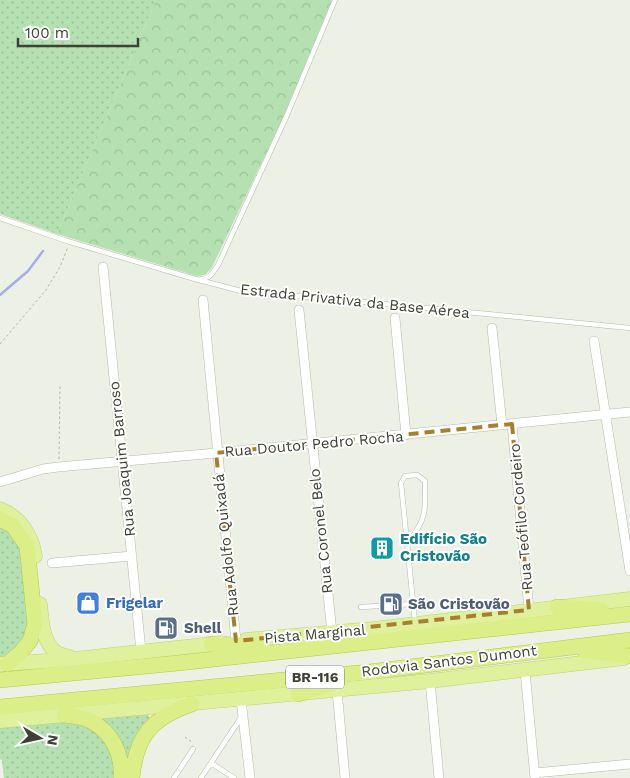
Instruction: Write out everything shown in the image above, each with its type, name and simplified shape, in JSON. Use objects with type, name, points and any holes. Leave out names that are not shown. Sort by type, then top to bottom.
[{"type":"highway","points":[[0,519],[13,526],[27,546],[35,624],[30,641],[20,653],[4,664]]},
{"type":"highway","points":[[557,607],[630,612]]},
{"type":"highway","name":"Rodovia Santos Dumont","points":[[0,680],[314,648],[630,612]]},
{"type":"highway","name":"Rodovia Santos Dumont","points":[[0,707],[369,672],[630,640]]},
{"type":"highway","points":[[210,644],[314,648]]},
{"type":"highway","points":[[561,648],[630,657]]},
{"type":"highway","points":[[298,694],[369,672]]},
{"type":"highway","points":[[132,778],[138,748],[148,731],[163,715],[192,704]]},
{"type":"highway","points":[[64,715],[91,721],[111,739],[119,752],[122,770],[121,778]]},
{"type":"main road","points":[[0,509],[10,514],[23,526],[32,541],[44,631],[48,642],[57,652],[75,659]]},
{"type":"main road","name":"Pista Marginal","points":[[4,664],[75,659],[236,641],[332,633],[630,598]]},
{"type":"main road","name":"BR-116","points":[[0,721],[430,681],[630,657]]},
{"type":"street","name":"Rua Joaquim Barroso","points":[[103,267],[141,651]]},
{"type":"street","name":"Rua Adolfo Quixadá","points":[[203,300],[216,453],[236,641]]},
{"type":"street","name":"Rua Coronel Belo","points":[[299,310],[332,633]]},
{"type":"street","points":[[395,318],[406,435]]},
{"type":"street","name":"Rua Teófilo Cordeiro","points":[[492,328],[502,425]]},
{"type":"street","points":[[594,341],[630,571]]},
{"type":"street","name":"Rua Doutor Pedro Rocha","points":[[0,482],[42,469],[58,467],[630,412]]},
{"type":"street","name":"Rua Teófilo Cordeiro","points":[[512,424],[529,610]]},
{"type":"street","points":[[52,563],[132,556]]},
{"type":"street","points":[[525,671],[535,776],[630,764]]},
{"type":"street","points":[[430,681],[439,778]]},
{"type":"street","points":[[337,690],[344,778]]},
{"type":"street","points":[[241,700],[250,778]]},
{"type":"lane","points":[[195,279],[204,279],[212,274],[218,265],[287,115],[335,0]]},
{"type":"lane","name":"Estrada Privativa da Base Aérea","points":[[0,218],[70,242],[246,292],[630,328]]},
{"type":"lane","points":[[407,544],[420,527],[426,505],[425,481],[417,475],[405,476],[401,483],[407,544],[415,623]]},
{"type":"lane","points":[[361,608],[413,604]]},
{"type":"lane","points":[[201,778],[243,714]]},
{"type":"lane","points":[[174,778],[193,749]]},
{"type":"lane","points":[[211,763],[231,777]]},
{"type":"path","points":[[0,344],[46,290],[60,266],[70,242]]},
{"type":"path","points":[[58,467],[60,386]]},
{"type":"highlighted area","points":[[512,424],[529,610],[236,641],[216,453]]},
{"type":"green space","points":[[0,0],[156,0],[57,234],[0,214]]},
{"type":"green space","points":[[156,0],[332,0],[282,120],[213,265],[210,270],[200,276],[57,234]]},
{"type":"green space","points":[[0,524],[7,527],[23,549],[31,612],[26,640],[0,661]]},
{"type":"green space","points":[[147,713],[151,721],[128,775],[94,717]]},
{"type":"green space","points":[[65,720],[84,723],[113,748],[119,778],[4,778],[2,760],[0,759],[0,726]]},
{"type":"waterway","points":[[0,295],[28,271],[43,251]]},
{"type":"place","name":"Edifício São Cristovão","points":[[382,548]]},
{"type":"place","name":"Frigelar","points":[[88,603]]},
{"type":"place","name":"São Cristovão","points":[[391,604]]},
{"type":"place","name":"Shell","points":[[166,628]]}]
